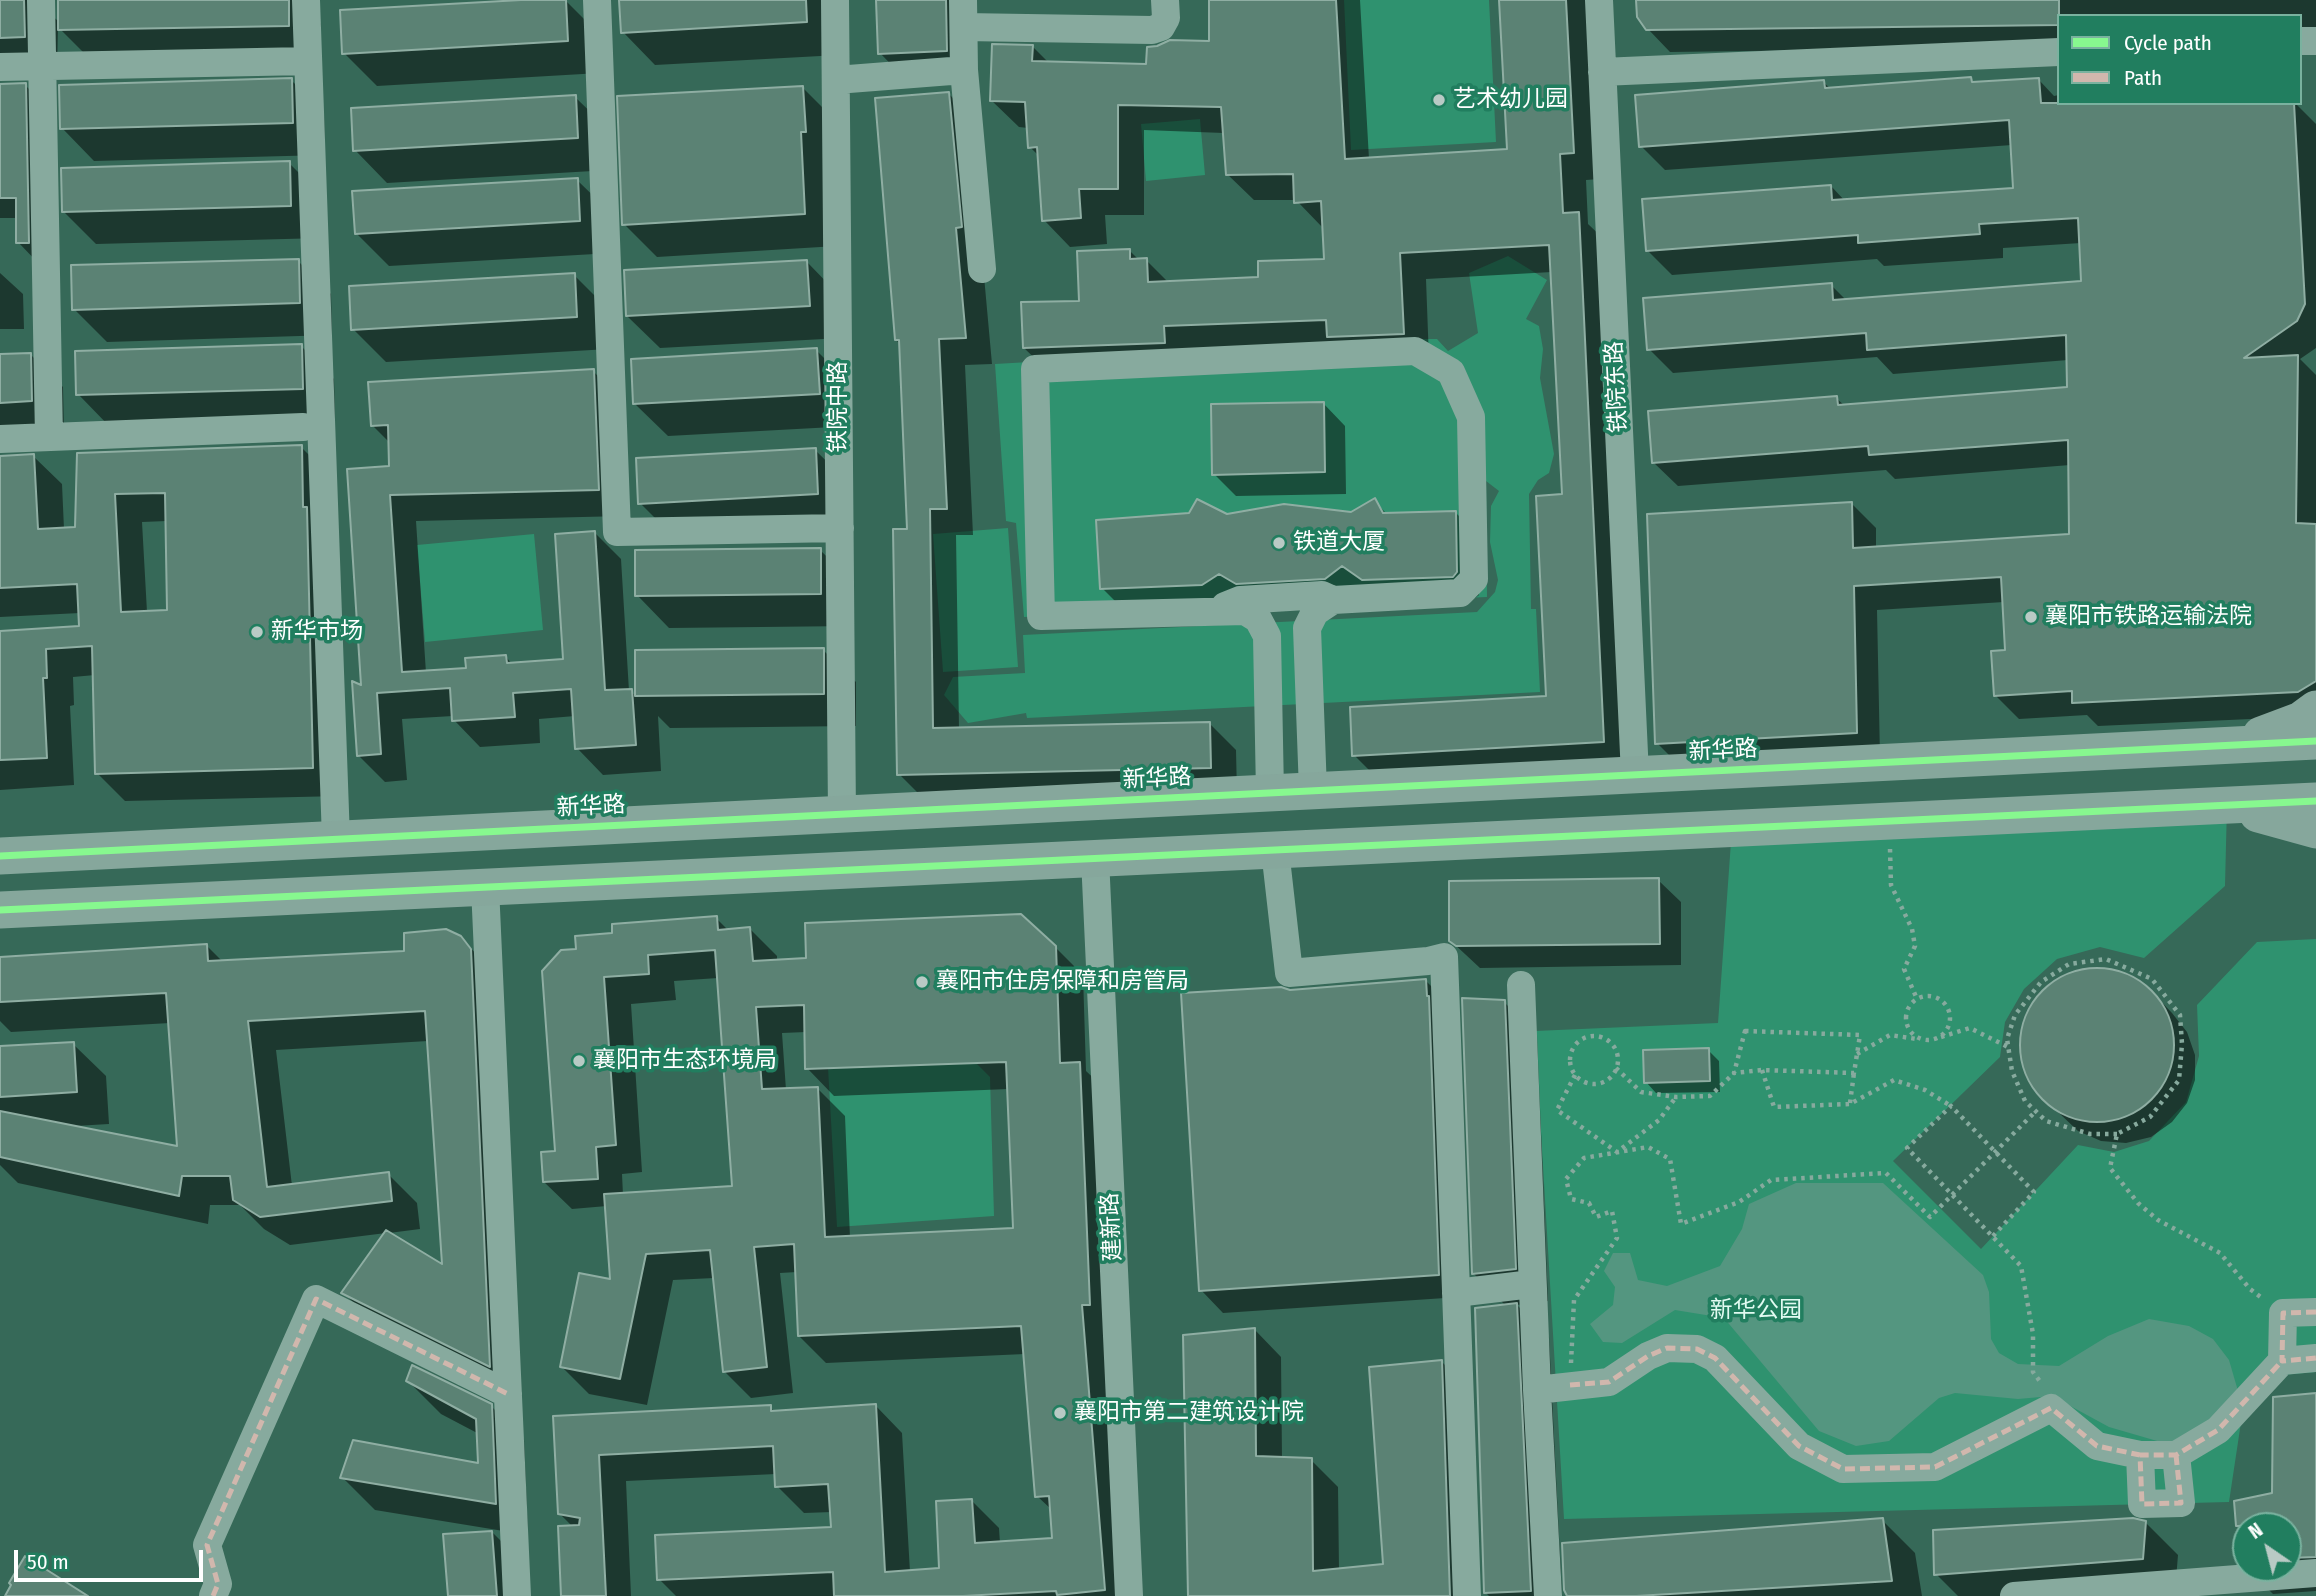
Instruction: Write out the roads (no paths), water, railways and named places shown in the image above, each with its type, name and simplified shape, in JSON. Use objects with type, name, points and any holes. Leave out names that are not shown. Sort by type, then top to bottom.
[{"type":"main road","points":[[2235,745],[2301,720],[2316,709]]},
{"type":"main road","name":"新华路","points":[[0,856],[2316,741]]},
{"type":"main road","points":[[0,910],[2316,801]]},
{"type":"main road","points":[[2227,805],[2316,830]]},
{"type":"street","points":[[41,0],[49,437]]},
{"type":"street","points":[[306,0],[336,839]]},
{"type":"street","points":[[597,0],[618,531],[840,528]]},
{"type":"street","name":"铁院中路","points":[[835,0],[842,814]]},
{"type":"street","points":[[982,270],[964,71],[963,14],[1152,30],[1161,27],[1166,19],[1165,0]]},
{"type":"street","name":"铁院东路","points":[[1599,0],[1635,775]]},
{"type":"street","points":[[1602,72],[2057,52]]},
{"type":"street","points":[[0,68],[308,61]]},
{"type":"street","points":[[836,80],[964,71]]},
{"type":"street","points":[[1213,612],[1240,600],[1322,595],[1333,600],[1460,593],[1474,579],[1471,418],[1451,372],[1416,351],[1035,369],[1041,616],[1213,612],[1245,611],[1258,619],[1267,636],[1270,793]]},
{"type":"street","points":[[0,439],[303,427]]},
{"type":"street","points":[[1313,791],[1307,628],[1315,612],[1333,600]]},
{"type":"street","points":[[1275,850],[1289,972],[1428,961],[1444,957],[1467,1596]]},
{"type":"street","name":"建新路","points":[[1096,858],[1129,1596]]},
{"type":"street","points":[[485,887],[517,1596]]},
{"type":"street","points":[[1521,985],[1536,1390],[1548,1596]]},
{"type":"street","points":[[1456,1293],[1532,1284]]},
{"type":"street","points":[[213,1596],[218,1584],[207,1545],[316,1299],[508,1394]]},
{"type":"street","points":[[1536,1390],[1609,1382],[1648,1356],[1667,1348],[1696,1349],[1715,1358],[1799,1446],[1843,1469],[1935,1467],[2051,1408],[2097,1446],[2140,1455],[2176,1455],[2218,1430],[2282,1361],[2283,1313],[2316,1312]]},
{"type":"street","points":[[2282,1361],[2316,1359]]},
{"type":"street","points":[[2140,1455],[2142,1504],[2181,1503],[2176,1455]]},
{"type":"street","points":[[2017,1596],[2316,1573]]},
{"type":"place","name":"艺术幼儿园","points":[[1439,100]]},
{"type":"place","name":"铁道大厦","points":[[1279,543]]},
{"type":"place","name":"襄阳市铁路运输法院","points":[[2031,617]]},
{"type":"place","name":"新华市场","points":[[257,632]]},
{"type":"place","name":"襄阳市住房保障和房管局","points":[[922,982]]},
{"type":"place","name":"襄阳市生态环境局","points":[[579,1061]]},
{"type":"place","name":"襄阳市第二建筑设计院","points":[[1060,1413]]},
{"type":"park label","name":"新华公园","points":[[1756,1311]]}]
